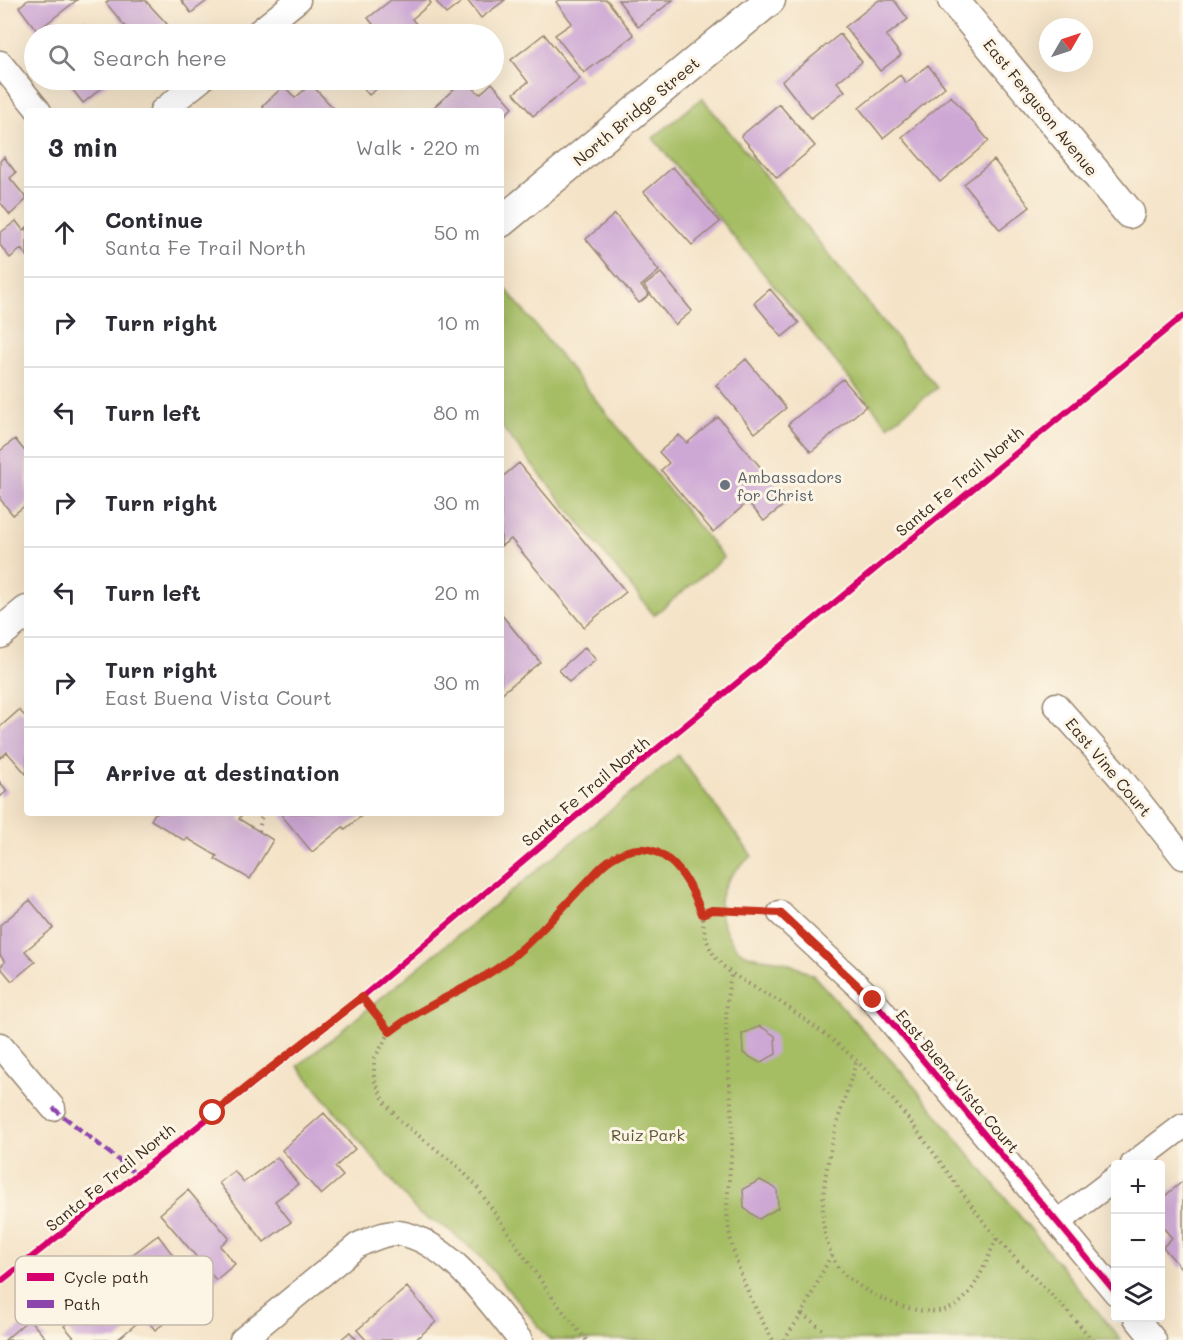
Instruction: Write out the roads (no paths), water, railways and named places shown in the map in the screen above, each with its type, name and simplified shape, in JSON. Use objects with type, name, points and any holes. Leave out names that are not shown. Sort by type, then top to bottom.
[{"type":"street","points":[[268,24],[298,0]]},
{"type":"street","name":"North Bridge Street","points":[[504,220],[770,0]]},
{"type":"street","name":"East Ferguson Avenue","points":[[953,0],[1129,213]]},
{"type":"street","points":[[0,63],[37,108]]},
{"type":"street","points":[[166,108],[188,90]]},
{"type":"street","points":[[0,633],[24,613]]},
{"type":"street","name":"East Vine Court","points":[[1056,705],[1119,776],[1183,857]]},
{"type":"street","name":"East Buena Vista Court","points":[[780,913],[873,1000],[1111,1287]]},
{"type":"street","points":[[0,1045],[53,1108]]},
{"type":"street","points":[[1138,1160],[1183,1126]]},
{"type":"street","points":[[1058,1222],[1111,1182]]},
{"type":"street","points":[[242,1340],[358,1245],[376,1237],[396,1233],[424,1242],[456,1265],[520,1340]]},
{"type":"street","points":[[1140,1322],[1154,1340]]},
{"type":"place","name":"Ambassadors for Christ","points":[[725,485]]},
{"type":"park label","name":"Ruiz Park","points":[[648,1134]]}]
